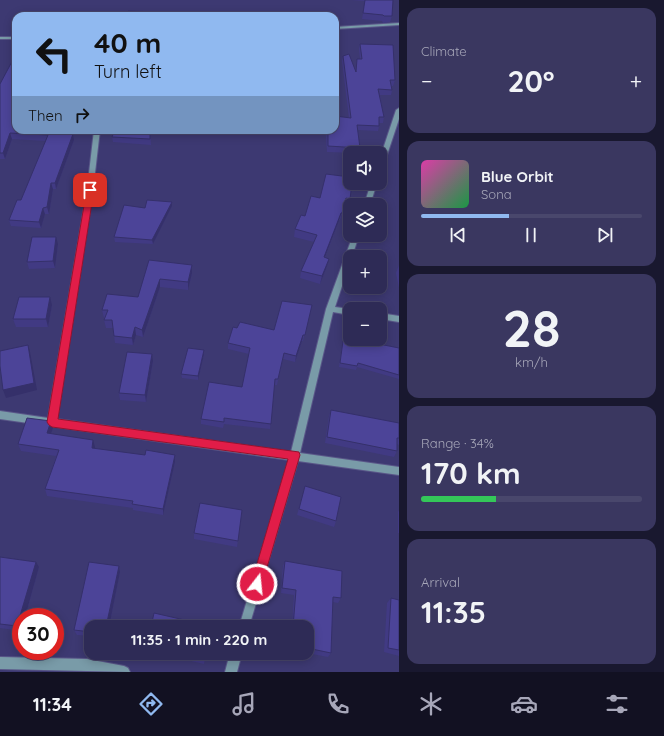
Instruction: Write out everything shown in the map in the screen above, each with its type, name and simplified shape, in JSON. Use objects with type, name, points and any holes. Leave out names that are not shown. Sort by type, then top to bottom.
[{"type":"street","points":[[339,28],[399,24]]},
{"type":"street","points":[[0,38],[12,38]]},
{"type":"street","points":[[387,146],[399,110]]},
{"type":"street","points":[[52,422],[90,190],[97,134]]},
{"type":"street","points":[[246,620],[295,455],[330,309],[354,242]]},
{"type":"street","points":[[330,309],[343,311]]},
{"type":"street","points":[[387,317],[399,319]]},
{"type":"street","points":[[0,415],[295,455],[399,471]]},
{"type":"street","points":[[231,672],[234,660]]},
{"type":"street","points":[[0,663],[87,665],[124,672]]},
{"type":"building","points":[[365,0],[393,0],[392,16],[363,13]]},
{"type":"building","points":[[128,11],[158,12],[128,12]]},
{"type":"building","points":[[360,44],[393,45],[395,80],[390,80],[392,90],[378,89],[384,117],[379,117],[379,126],[357,125],[360,146],[328,146],[328,134],[339,134],[339,116],[351,118],[343,56],[349,54],[356,72],[357,59],[362,59]]},
{"type":"building","points":[[12,62],[12,133],[10,133],[3,153],[0,153],[0,84]]},
{"type":"building","points":[[29,134],[73,134],[55,183],[51,183],[47,207],[43,208],[39,222],[9,220],[17,200],[21,200],[48,135]]},
{"type":"building","points":[[113,134],[150,134],[150,139],[112,137]]},
{"type":"building","points":[[326,174],[343,176],[343,190],[351,190],[350,198],[343,198],[342,213],[324,257],[329,259],[322,276],[301,271],[317,235],[295,229],[301,215],[305,216],[311,196],[320,198]]},
{"type":"building","points":[[147,200],[172,202],[152,240],[114,237],[124,205],[145,208]]},
{"type":"building","points":[[32,237],[56,237],[53,261],[27,262]]},
{"type":"building","points":[[149,260],[192,265],[188,282],[160,279],[142,330],[135,327],[132,338],[114,336],[112,320],[104,320],[108,310],[102,310],[107,294],[138,297]]},
{"type":"building","points":[[19,297],[50,297],[46,319],[13,319]]},
{"type":"building","points":[[282,301],[312,305],[305,335],[303,335],[296,356],[284,353],[278,379],[275,379],[271,424],[224,418],[224,422],[201,419],[209,382],[242,387],[250,348],[228,343],[233,327],[237,328],[240,322],[274,330]]},
{"type":"building","points":[[343,341],[343,346],[387,346],[399,348],[399,375],[358,363],[357,366],[340,363]]},
{"type":"building","points":[[28,345],[34,383],[3,390],[0,351]]},
{"type":"building","points":[[188,348],[204,350],[198,376],[181,374]]},
{"type":"building","points":[[127,352],[152,354],[145,395],[119,393]]},
{"type":"building","points":[[331,410],[399,423],[397,451],[327,437]]},
{"type":"building","points":[[27,418],[51,421],[47,433],[93,440],[92,448],[145,455],[146,450],[175,455],[163,509],[132,504],[133,501],[45,489],[59,450],[18,444]]},
{"type":"building","points":[[305,486],[341,497],[336,521],[299,509]]},
{"type":"building","points":[[200,503],[242,510],[238,541],[194,533]]},
{"type":"building","points":[[0,557],[36,562],[22,608],[12,608],[12,625],[0,624]]},
{"type":"building","points":[[285,561],[342,571],[341,598],[333,597],[331,653],[314,649],[314,620],[294,620],[296,590],[282,588]]},
{"type":"building","points":[[89,562],[119,566],[107,620],[84,620],[84,631],[74,630]]},
{"type":"building","points":[[391,598],[399,600],[399,650],[388,648]]},
{"type":"building","points":[[154,613],[185,620],[152,620]]},
{"type":"route","points":[[90,190],[52,422],[295,455],[257,584]]}]
